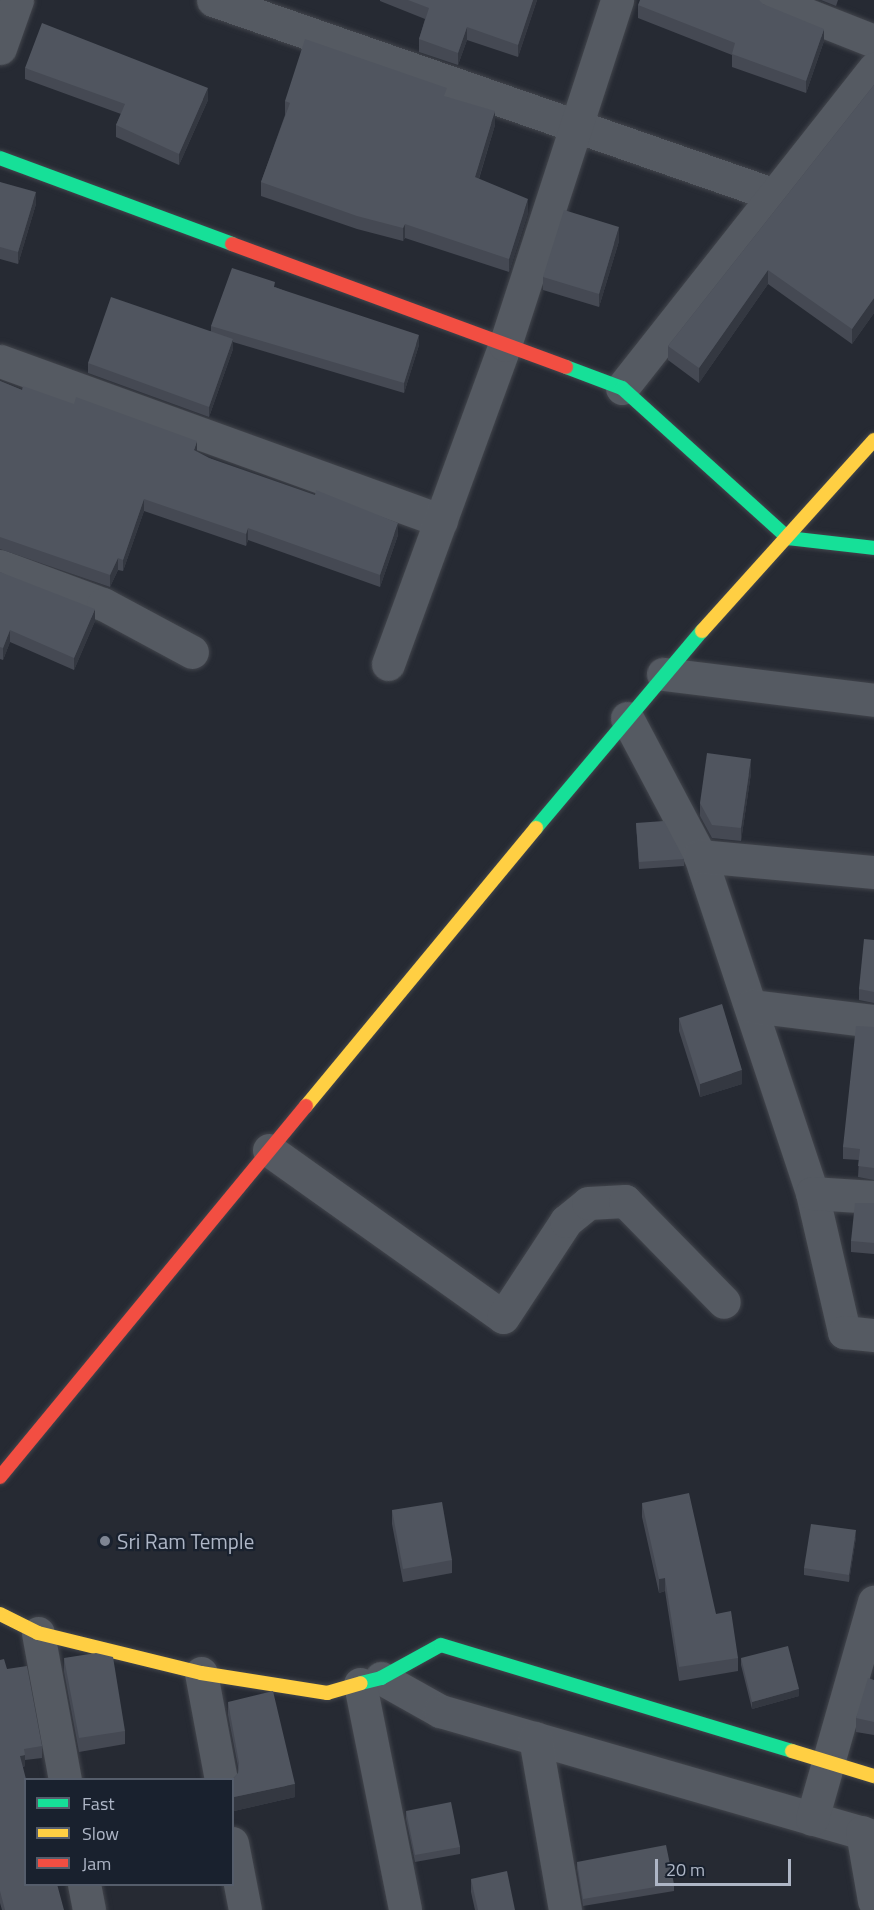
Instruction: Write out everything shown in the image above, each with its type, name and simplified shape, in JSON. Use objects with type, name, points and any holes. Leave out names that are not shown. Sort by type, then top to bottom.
[{"type":"street","points":[[0,48],[17,0]]},
{"type":"street","points":[[213,0],[775,195]]},
{"type":"street","points":[[388,664],[505,345],[578,126],[617,0]]},
{"type":"street","points":[[770,0],[874,41]]},
{"type":"street","points":[[622,388],[874,69]]},
{"type":"street","points":[[0,158],[622,388],[788,538],[874,548]]},
{"type":"street","points":[[0,361],[441,521]]},
{"type":"street","points":[[0,1477],[663,675],[874,440]]},
{"type":"street","points":[[0,566],[103,604],[192,652]]},
{"type":"street","points":[[663,675],[874,700]]},
{"type":"street","points":[[627,718],[699,856],[812,1193],[844,1332],[874,1335]]},
{"type":"street","points":[[699,856],[874,872]]},
{"type":"street","points":[[751,1006],[874,1021]]},
{"type":"street","points":[[270,1150],[504,1317],[566,1221],[588,1203],[626,1201],[724,1302]]},
{"type":"street","points":[[812,1193],[874,1197]]},
{"type":"street","points":[[812,1819],[874,1602]]},
{"type":"street","points":[[0,1614],[38,1633],[201,1673],[327,1694],[370,1681],[441,1646],[874,1776]]},
{"type":"street","points":[[38,1633],[65,1778]]},
{"type":"street","points":[[201,1673],[221,1778]]},
{"type":"street","points":[[370,1681],[440,1711],[868,1834],[874,1901]]},
{"type":"street","points":[[370,1681],[405,1910]]},
{"type":"street","points":[[536,1738],[565,1910]]},
{"type":"street","points":[[234,1853],[245,1910]]},
{"type":"street","points":[[84,1886],[89,1910]]},
{"type":"building","points":[[408,0],[533,0],[518,45],[467,27],[458,53],[419,39],[429,8]]},
{"type":"building","points":[[640,0],[759,0],[763,4],[824,29],[806,81],[732,54],[735,43],[638,5]]},
{"type":"building","points":[[42,23],[208,88],[179,154],[116,125],[125,104],[25,68]]},
{"type":"building","points":[[305,39],[447,88],[444,96],[495,111],[475,177],[528,199],[509,259],[405,224],[403,228],[357,216],[261,182],[290,103],[285,101]]},
{"type":"building","points":[[874,85],[874,298],[852,329],[768,270],[699,368],[668,346]]},
{"type":"building","points":[[0,182],[36,192],[18,252],[0,247]]},
{"type":"building","points":[[564,210],[619,227],[599,294],[543,277]]},
{"type":"building","points":[[232,268],[275,282],[274,287],[419,335],[404,383],[211,326]]},
{"type":"building","points":[[111,297],[233,339],[209,407],[88,363]]},
{"type":"building","points":[[0,381],[22,390],[23,386],[74,404],[76,397],[197,441],[194,450],[209,458],[315,495],[316,490],[398,523],[380,575],[248,528],[246,534],[144,499],[123,560],[118,558],[110,575],[0,537]]},
{"type":"building","points":[[0,572],[95,609],[74,658],[10,630],[3,648],[0,647]]},
{"type":"building","points":[[707,753],[751,759],[741,828],[712,825],[700,803]]},
{"type":"building","points":[[664,821],[684,859],[639,862],[636,823]]},
{"type":"building","points":[[864,939],[874,940],[874,992],[859,989]]},
{"type":"building","points":[[722,1004],[742,1070],[700,1084],[679,1018]]},
{"type":"building","points":[[856,1026],[874,1027],[874,1168],[858,1166],[860,1149],[843,1147]]},
{"type":"building","points":[[855,1203],[874,1203],[874,1243],[851,1241]]},
{"type":"building","points":[[689,1493],[716,1614],[731,1611],[738,1658],[679,1667],[665,1578],[659,1579],[642,1503]]},
{"type":"building","points":[[442,1502],[452,1560],[403,1569],[392,1510]]},
{"type":"building","points":[[811,1524],[856,1530],[849,1575],[804,1568]]},
{"type":"building","points":[[788,1646],[799,1689],[752,1702],[741,1658]]},
{"type":"building","points":[[96,1653],[113,1657],[125,1731],[79,1738],[64,1658]]},
{"type":"building","points":[[4,1659],[7,1669],[27,1666],[42,1746],[24,1749],[25,1755],[20,1756],[26,1778],[24,1886],[58,1886],[64,1910],[5,1910],[0,1891],[0,1660]]},
{"type":"building","points":[[868,1678],[874,1680],[874,1722],[856,1718]]},
{"type":"building","points":[[273,1691],[295,1784],[234,1797],[234,1778],[238,1773],[239,1763],[228,1702]]},
{"type":"building","points":[[451,1802],[460,1847],[415,1855],[406,1811]]},
{"type":"building","points":[[666,1845],[674,1884],[583,1899],[577,1862]]},
{"type":"building","points":[[507,1871],[515,1910],[478,1910],[471,1879]]},
{"type":"traffic: fast","points":[[0,158],[232,244]]},
{"type":"traffic: fast","points":[[566,367],[622,388],[788,538],[874,548]]},
{"type":"traffic: fast","points":[[536,828],[702,631]]},
{"type":"traffic: fast","points":[[361,1683],[381,1678],[441,1645],[792,1751]]},
{"type":"traffic: slow","points":[[702,631],[874,440]]},
{"type":"traffic: slow","points":[[306,1106],[536,828]]},
{"type":"traffic: slow","points":[[0,1614],[38,1633],[201,1673],[327,1693],[361,1683]]},
{"type":"traffic: slow","points":[[792,1751],[874,1776]]},
{"type":"traffic: jam","points":[[232,244],[566,367]]},
{"type":"traffic: jam","points":[[0,1477],[306,1106]]},
{"type":"place","name":"Sri Ram Temple","points":[[105,1541]]}]
